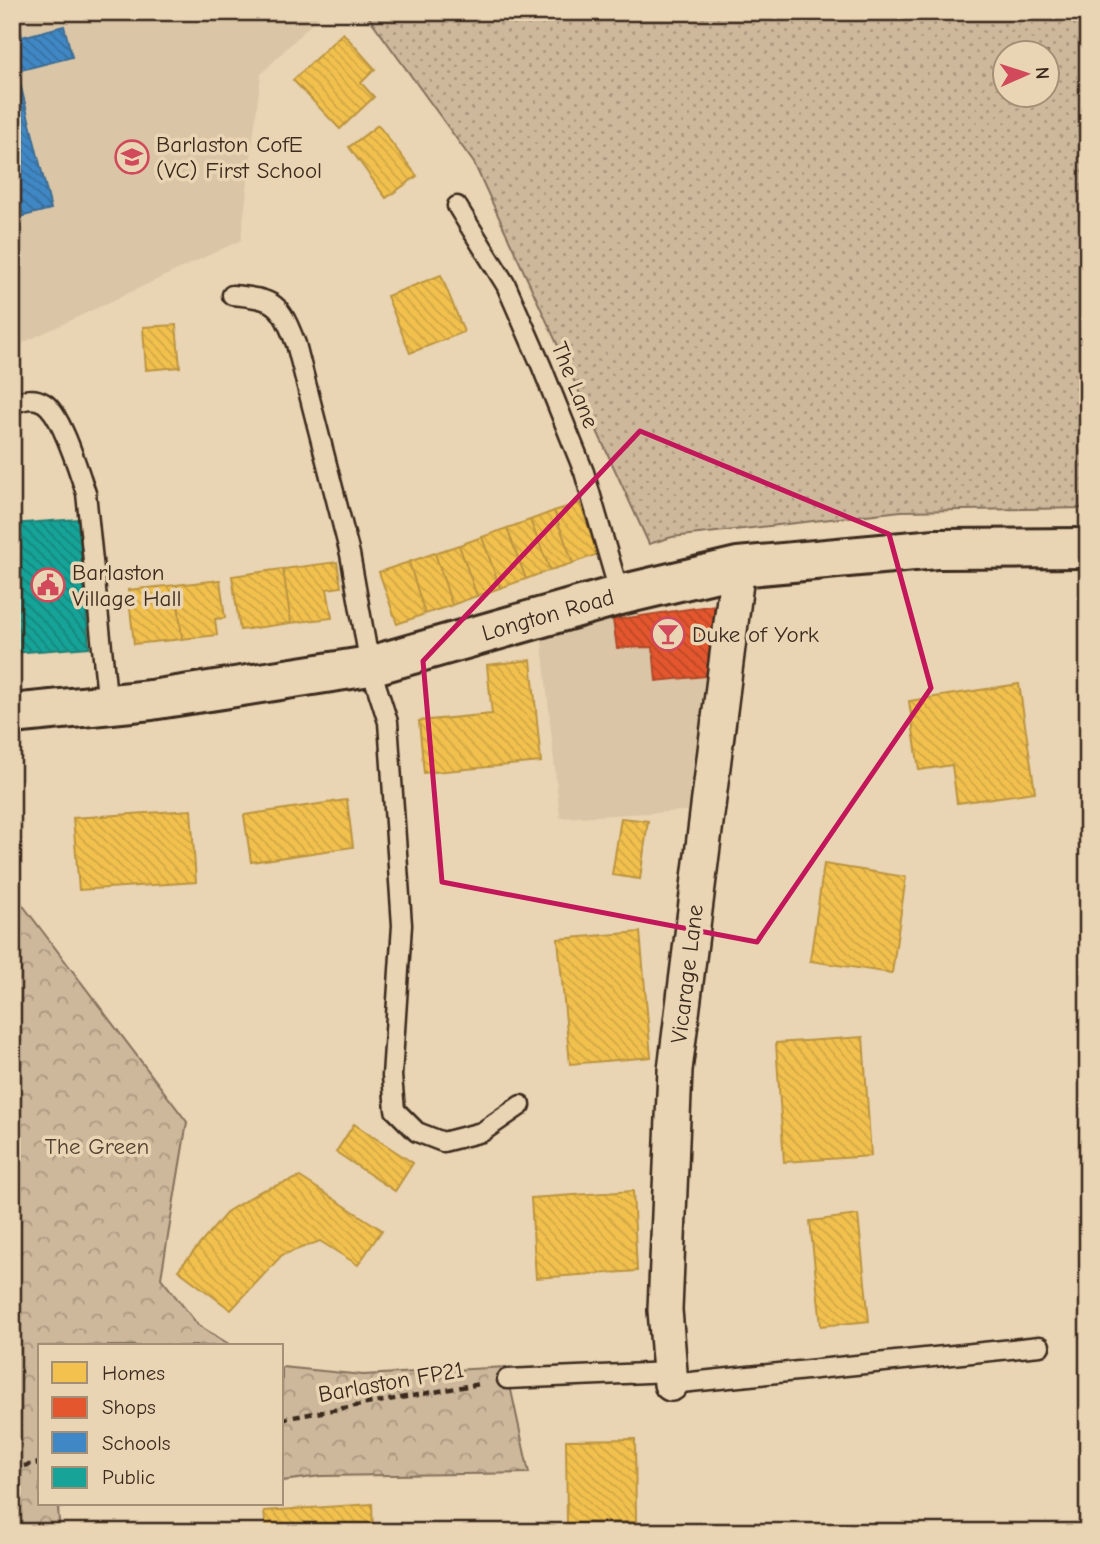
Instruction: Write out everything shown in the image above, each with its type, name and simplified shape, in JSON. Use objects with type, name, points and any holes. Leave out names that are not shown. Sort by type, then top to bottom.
[{"type":"street","name":"Longton Road","points":[[12,713],[108,706],[370,666],[620,595],[738,567],[936,549],[1088,548]]},
{"type":"street","name":"Vicarage Lane","points":[[671,1378],[665,1310],[675,1070],[738,567]]},
{"type":"lane","name":"The Lane","points":[[457,206],[506,285],[541,365],[584,472],[620,595]]},
{"type":"lane","points":[[232,295],[264,298],[286,316],[296,344],[350,554],[370,666],[388,722],[402,925],[391,1076],[396,1110],[417,1132],[443,1142],[482,1132],[521,1105]]},
{"type":"lane","points":[[12,404],[29,398],[44,402],[54,412],[86,493],[108,706]]},
{"type":"lane","points":[[507,1379],[671,1378],[1040,1346]]},
{"type":"path","name":"Barlaston FP21","points":[[284,1419],[507,1379]]},
{"type":"path","points":[[12,1468],[38,1463]]},
{"type":"highlighted area","points":[[640,431],[889,534],[931,688],[757,942],[442,882],[423,661]]},
{"type":"shaded area","name":"Barlaston CofE (VC) First School","points":[[12,12],[323,12],[261,74],[241,240],[12,348]]},
{"type":"shaded area","points":[[723,604],[702,810],[560,818],[541,634],[613,620]]},
{"type":"green space","points":[[365,12],[1088,12],[1088,508],[901,511],[672,537],[649,544],[474,163]]},
{"type":"green space","name":"The Green","points":[[12,891],[187,1122],[161,1278],[198,1325],[229,1344],[38,1344],[38,1506],[74,1506],[58,1508],[60,1532],[12,1532]]},
{"type":"green space","points":[[284,1367],[363,1375],[506,1367],[529,1473],[321,1476],[284,1481]]},
{"type":"building: Homes","points":[[343,33],[375,69],[361,83],[374,97],[340,129],[293,80]]},
{"type":"building: Homes","points":[[378,125],[417,176],[386,198],[349,147]]},
{"type":"building: Homes","points":[[441,275],[464,332],[410,353],[387,296]]},
{"type":"building: Homes","points":[[176,325],[180,367],[146,370],[143,327]]},
{"type":"building: Homes","points":[[580,503],[598,554],[573,563],[554,511]]},
{"type":"building: Homes","points":[[554,511],[573,563],[550,570],[530,520]]},
{"type":"building: Homes","points":[[530,520],[550,570],[526,579],[507,528]]},
{"type":"building: Homes","points":[[507,528],[526,579],[500,588],[482,537]]},
{"type":"building: Homes","points":[[482,537],[500,588],[477,596],[459,545]]},
{"type":"building: Homes","points":[[459,545],[477,596],[452,605],[435,553]]},
{"type":"building: Homes","points":[[435,553],[452,605],[425,614],[409,562]]},
{"type":"building: Homes","points":[[337,562],[341,587],[327,589],[332,618],[291,623],[283,569]]},
{"type":"building: Homes","points":[[409,562],[425,614],[397,624],[379,572]]},
{"type":"building: Homes","points":[[283,569],[291,623],[240,630],[232,576]]},
{"type":"building: Homes","points":[[220,580],[225,618],[215,619],[217,635],[182,639],[176,585]]},
{"type":"building: Homes","points":[[176,585],[182,639],[134,644],[128,590]]},
{"type":"building: Homes","points":[[531,660],[541,762],[424,773],[419,721],[492,714],[487,665]]},
{"type":"building: Homes","points":[[1019,684],[1035,792],[957,803],[952,765],[919,770],[909,701]]},
{"type":"building: Homes","points":[[347,800],[353,847],[251,862],[244,815]]},
{"type":"building: Homes","points":[[191,810],[196,882],[79,890],[73,818]]},
{"type":"building: Homes","points":[[621,818],[648,821],[640,879],[612,875]]},
{"type":"building: Homes","points":[[824,864],[906,877],[892,973],[810,961]]},
{"type":"building: Homes","points":[[640,932],[651,1057],[570,1064],[558,939]]},
{"type":"building: Homes","points":[[863,1037],[871,1156],[784,1162],[776,1043]]},
{"type":"building: Homes","points":[[354,1124],[413,1163],[395,1191],[336,1152]]},
{"type":"building: Homes","points":[[300,1177],[382,1230],[358,1265],[320,1241],[282,1255],[231,1310],[178,1270],[228,1211],[261,1191]]},
{"type":"building: Homes","points":[[633,1191],[637,1271],[536,1278],[531,1198]]},
{"type":"building: Homes","points":[[858,1215],[869,1321],[821,1326],[810,1221]]},
{"type":"building: Homes","points":[[635,1439],[636,1522],[567,1523],[566,1440]]},
{"type":"building: Homes","points":[[372,1504],[373,1532],[266,1532],[264,1511]]},
{"type":"building: Shops","name":"Duke of York","points":[[723,604],[716,675],[656,681],[653,647],[617,648],[613,620]]},
{"type":"building: Schools","points":[[12,12],[16,12],[22,37],[64,26],[72,57],[17,71],[51,209],[12,219]]},
{"type":"building: Public","name":"Barlaston Village Hall","points":[[78,519],[89,647],[13,653],[12,524]]},
{"type":"place","name":"Barlaston CofE (VC) First School","points":[[132,157]]},
{"type":"place","name":"Barlaston Village Hall","points":[[48,585]]},
{"type":"place","name":"Duke of York","points":[[668,634]]}]
